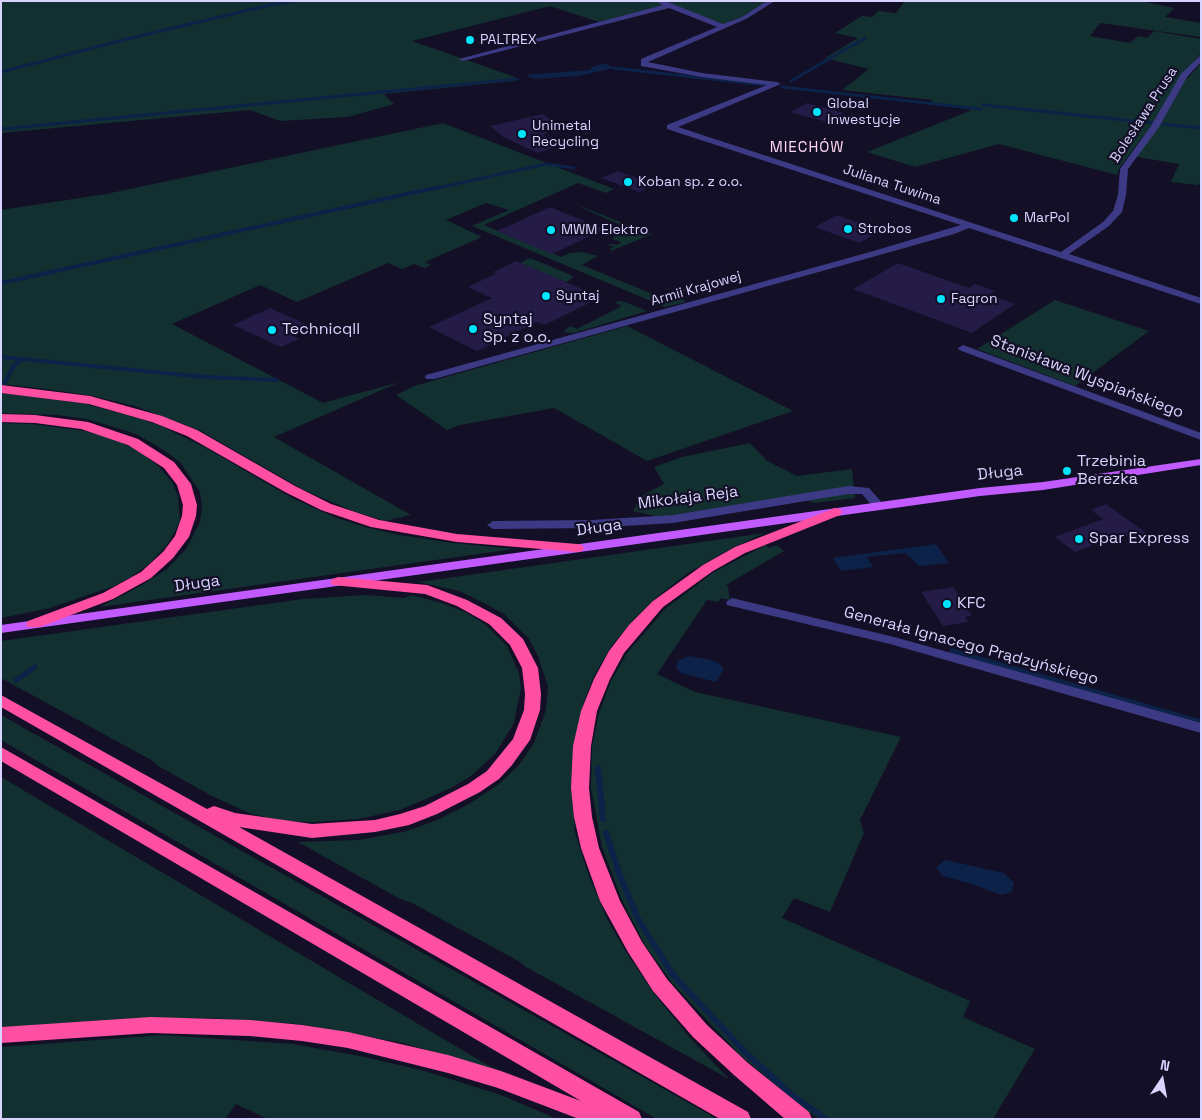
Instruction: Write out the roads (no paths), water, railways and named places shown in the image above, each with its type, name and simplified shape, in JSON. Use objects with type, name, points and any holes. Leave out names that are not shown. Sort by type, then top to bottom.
[{"type":"highway","points":[[1,389],[90,400],[158,419],[192,433],[290,489],[326,507],[376,524],[457,538],[577,548]]},
{"type":"highway","points":[[1,418],[35,419],[84,425],[133,442],[169,465],[184,484],[190,505],[188,522],[182,537],[168,555],[146,574],[108,596],[34,624]]},
{"type":"highway","points":[[801,1119],[741,1069],[700,1031],[660,986],[635,947],[610,901],[590,848],[583,817],[580,788],[582,746],[589,711],[602,679],[617,651],[635,628],[658,604],[708,568],[740,550],[835,512]]},
{"type":"highway","points":[[166,793],[232,818],[249,822],[312,831],[345,830],[403,820],[431,810],[474,788],[493,774],[506,760],[521,740],[527,725],[533,694],[530,668],[518,644],[511,636],[485,614],[439,594],[410,587],[338,582]]},
{"type":"highway","points":[[1,700],[740,1119]]},
{"type":"highway","points":[[1,753],[631,1119]]},
{"type":"highway","points":[[1,1035],[151,1025],[250,1028],[302,1033],[348,1040],[448,1064],[501,1080],[605,1119]]},
{"type":"main road","name":"Długa","points":[[1,629],[1201,462]]},
{"type":"street","points":[[658,1],[723,27]]},
{"type":"street","name":"Juliana Tuwima","points":[[772,1],[723,27],[644,61],[644,64],[702,75],[777,84],[670,127],[970,224],[1201,302]]},
{"type":"street","points":[[462,59],[669,6]]},
{"type":"street","name":"Bolesława Prusa","points":[[1062,255],[1113,218],[1120,203],[1124,169],[1159,120],[1184,76],[1201,57]]},
{"type":"street","name":"Armii Krajowej","points":[[430,377],[925,239],[970,224]]},
{"type":"street","name":"Stanisława Wyspiańskiego","points":[[963,348],[1201,437]]},
{"type":"street","name":"Mikołaja Reja","points":[[492,525],[592,524],[674,519],[848,490],[865,491],[870,494],[879,506]]},
{"type":"street","name":"Generała Ignacego Prądzyńskiego","points":[[732,602],[894,641],[1201,728]]},
{"type":"water","points":[[605,63],[614,68],[578,76],[535,79],[525,75],[590,70],[592,67]]},
{"type":"water","points":[[936,544],[949,563],[919,566],[906,553],[867,557],[873,567],[841,571],[833,558]]},
{"type":"water","points":[[689,656],[711,660],[720,664],[724,669],[716,682],[681,673],[676,668],[678,661]]},
{"type":"water","points":[[945,860],[1004,873],[1014,883],[1012,892],[1001,895],[943,876],[936,868]]},
{"type":"waterway","points":[[1,72],[127,39],[270,5],[295,1]]},
{"type":"waterway","points":[[791,81],[865,38]]},
{"type":"waterway","points":[[614,68],[765,85]]},
{"type":"waterway","points":[[1,129],[517,79]]},
{"type":"waterway","points":[[782,87],[981,109]]},
{"type":"waterway","points":[[983,105],[1201,128]]},
{"type":"waterway","points":[[433,189],[546,164],[574,168]]},
{"type":"waterway","points":[[1,283],[439,187]]},
{"type":"waterway","points":[[1,357],[205,377],[277,380]]},
{"type":"waterway","points":[[4,384],[13,367],[21,359]]},
{"type":"waterway","points":[[952,651],[1201,722]]},
{"type":"waterway","points":[[16,680],[35,667]]},
{"type":"waterway","points":[[598,768],[603,819]]},
{"type":"waterway","points":[[606,833],[619,873],[638,919],[673,975],[747,1054],[792,1095],[826,1119]]},
{"type":"place","name":"PALTREX","points":[[470,40]]},
{"type":"place","name":"Global Inwestycje","points":[[817,112]]},
{"type":"place","name":"Unimetal Recycling","points":[[522,134]]},
{"type":"place","name":"Koban sp. z o.o.","points":[[628,182]]},
{"type":"place","name":"MarPol","points":[[1014,218]]},
{"type":"place","name":"Strobos","points":[[848,229]]},
{"type":"place","name":"MWM Elektro","points":[[551,230]]},
{"type":"place","name":"Syntaj","points":[[546,296]]},
{"type":"place","name":"Fagron","points":[[941,299]]},
{"type":"place","name":"Syntaj Sp. z o.o.","points":[[473,329]]},
{"type":"place","name":"Technicqll","points":[[272,330]]},
{"type":"place","name":"Trzebinia Berezka","points":[[1067,471]]},
{"type":"place","name":"Spar Express","points":[[1079,539]]},
{"type":"place","name":"KFC","points":[[947,604]]},
{"type":"district","name":"MIECHÓW","points":[[807,148]]}]
